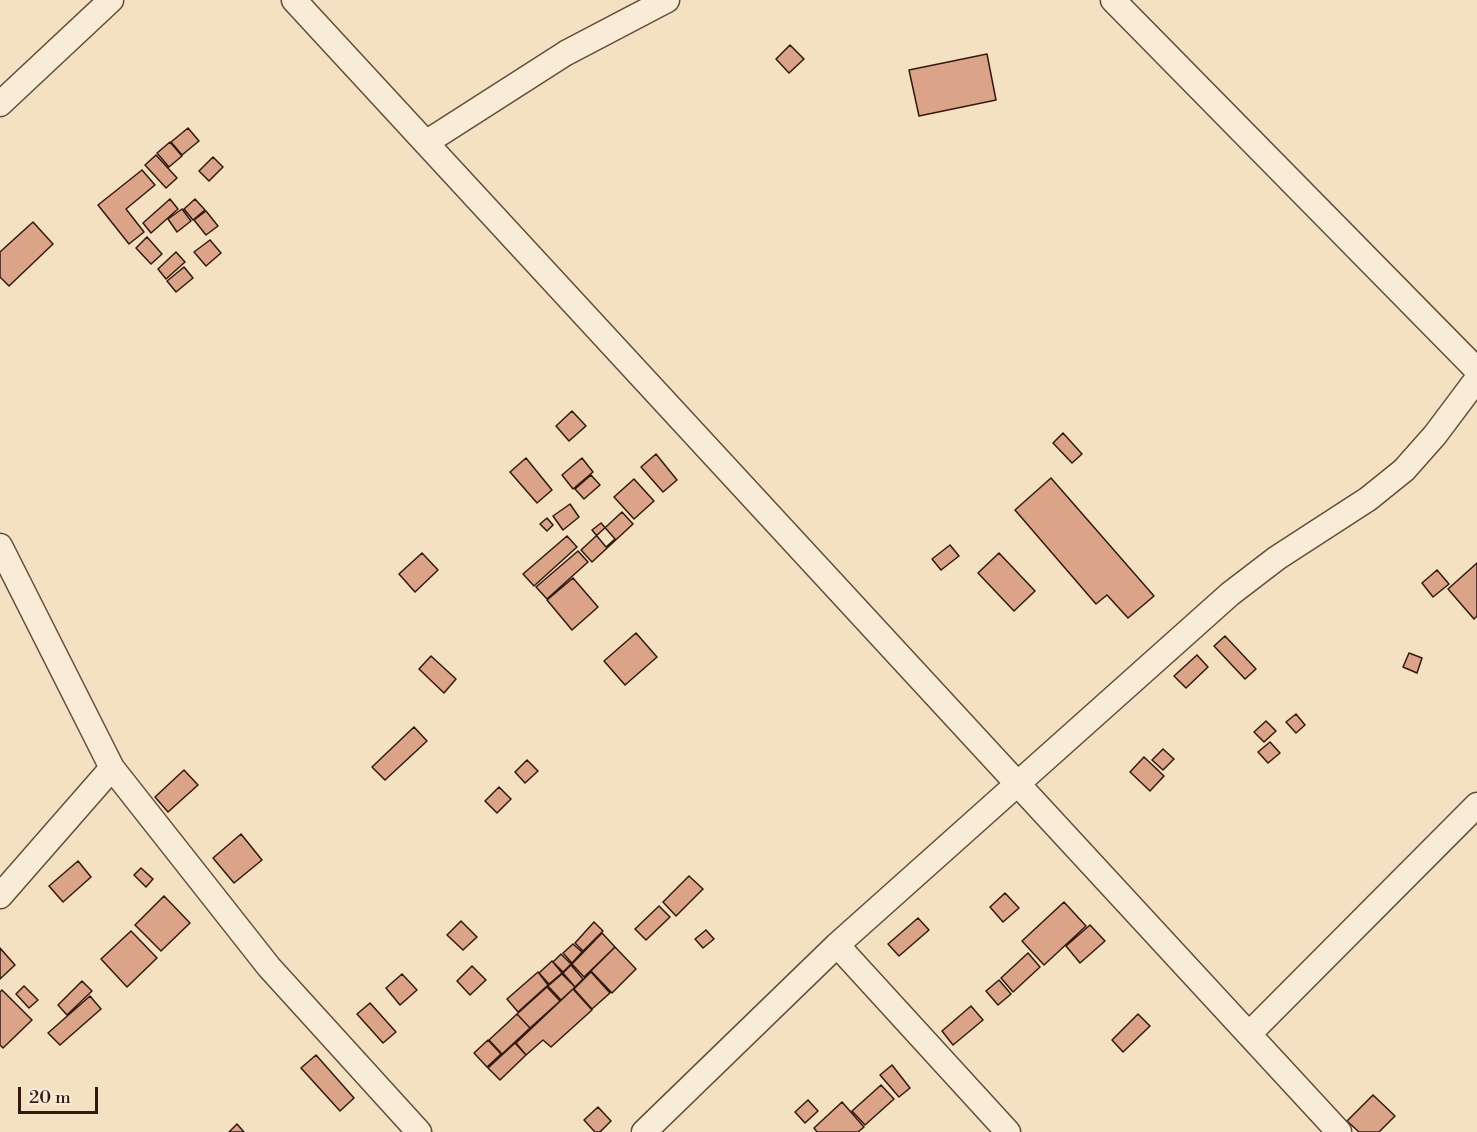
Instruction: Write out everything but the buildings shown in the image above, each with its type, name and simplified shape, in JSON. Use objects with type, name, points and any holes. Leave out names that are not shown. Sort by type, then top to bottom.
[{"type":"street","points":[[0,104],[111,0]]},
{"type":"street","points":[[294,0],[1339,1132]]},
{"type":"street","points":[[427,142],[566,54],[667,0]]},
{"type":"street","points":[[1113,0],[1477,370]]},
{"type":"street","points":[[644,1132],[837,945],[1245,581],[1368,499],[1404,470],[1435,435],[1477,378]]},
{"type":"street","points":[[0,546],[112,768],[269,967],[419,1132]]},
{"type":"street","points":[[0,896],[112,768]]},
{"type":"street","points":[[1249,1034],[1477,805]]},
{"type":"street","points":[[837,945],[1008,1132]]}]
